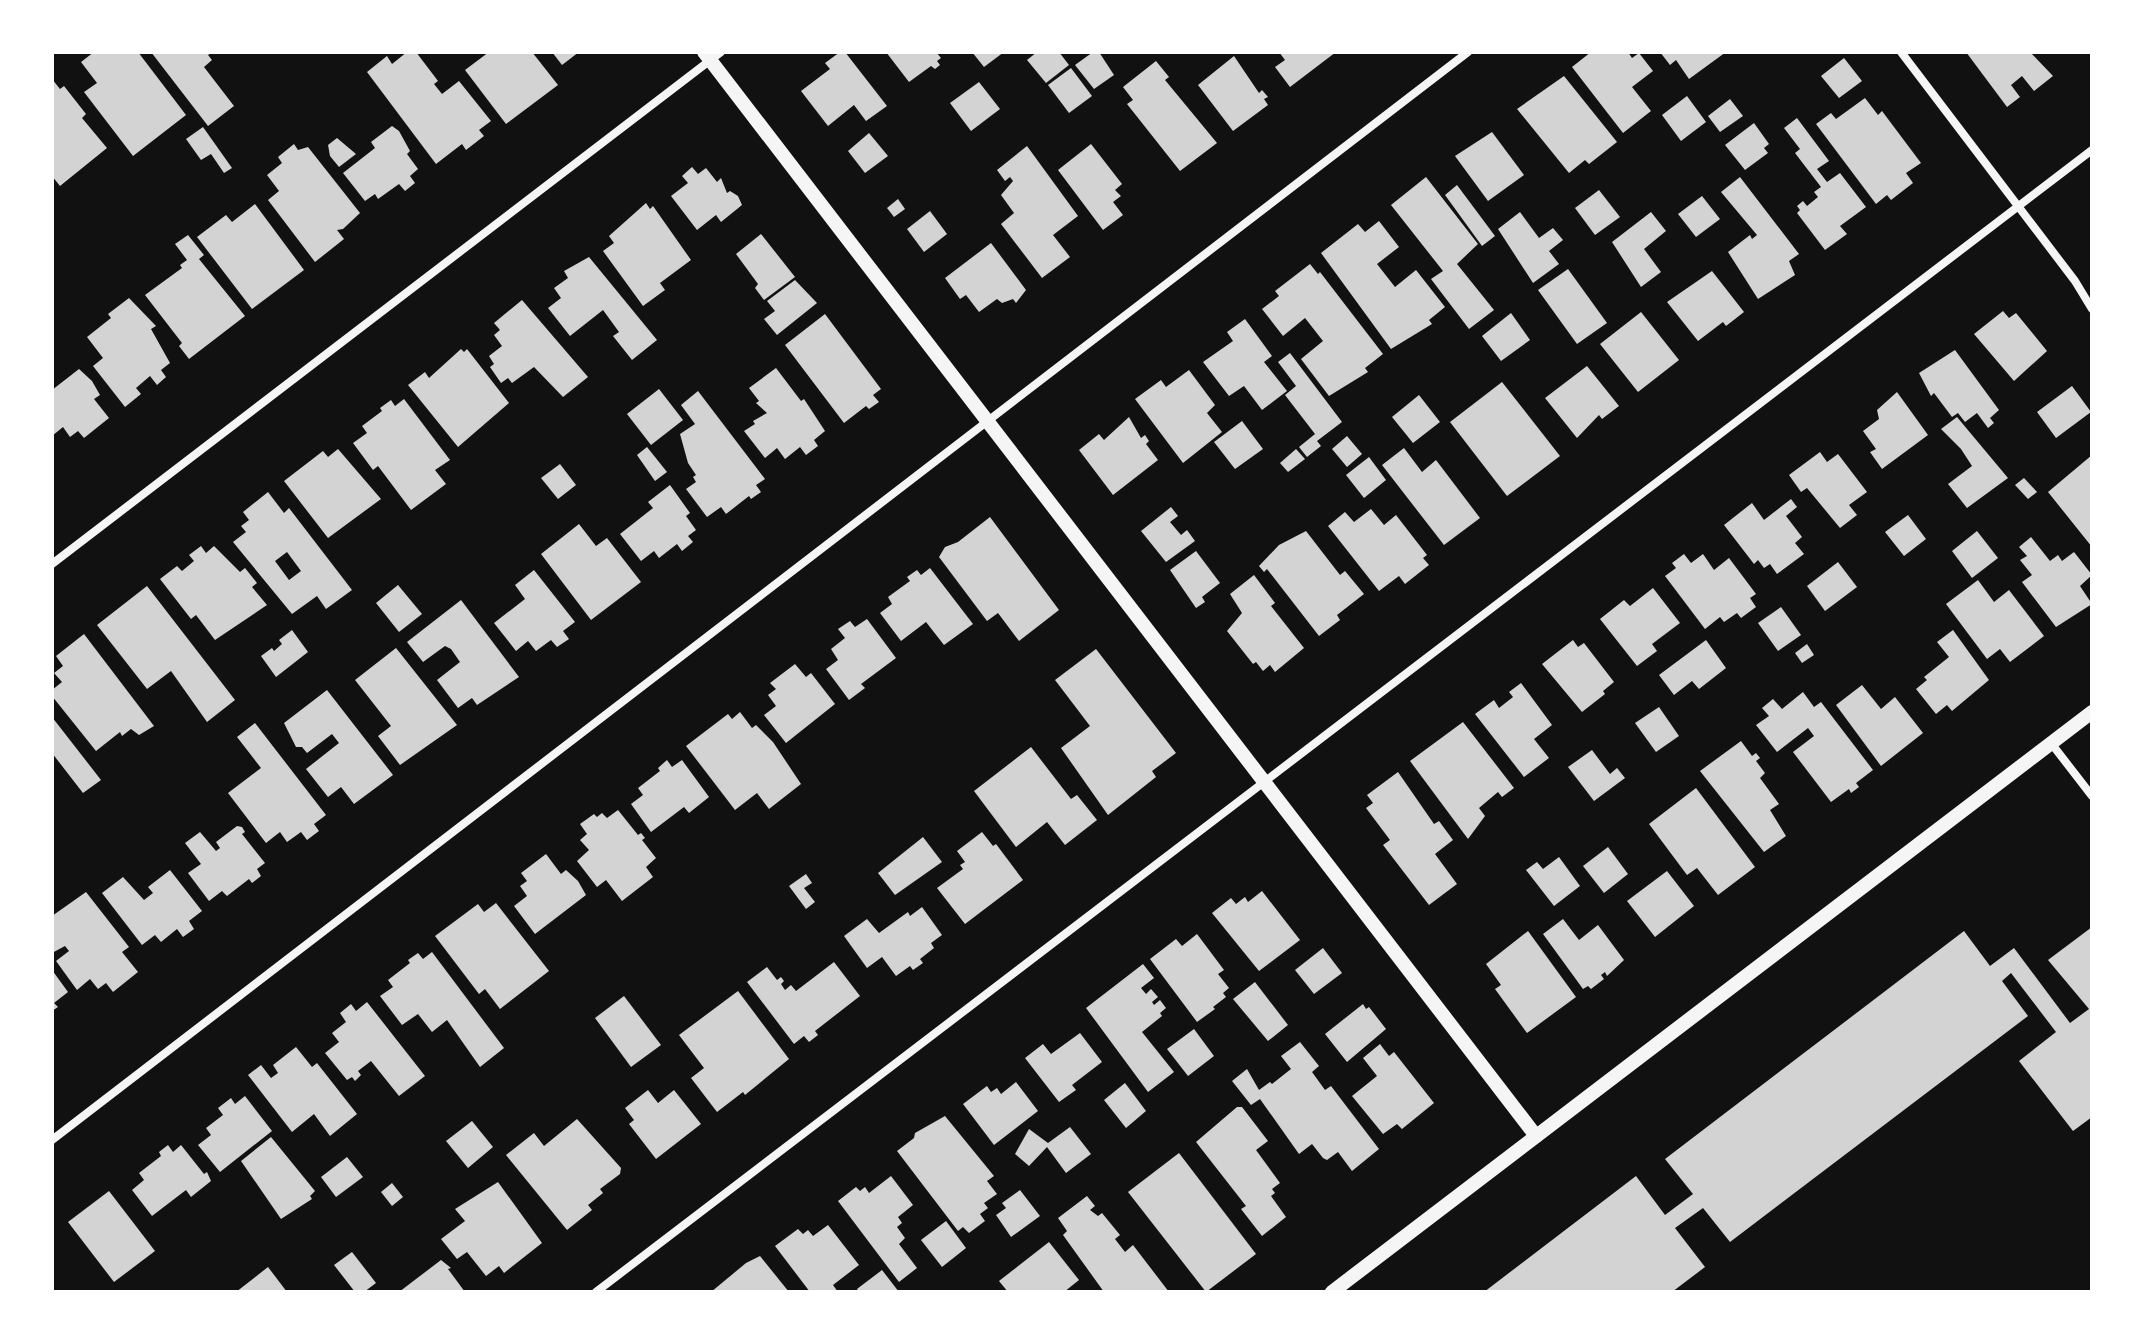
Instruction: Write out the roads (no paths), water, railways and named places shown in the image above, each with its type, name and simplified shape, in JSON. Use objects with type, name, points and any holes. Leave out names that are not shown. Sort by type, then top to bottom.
[{"type":"street","points":[[52,1140],[1468,52]]},
{"type":"street","points":[[1901,52],[2019,206],[2092,309]]},
{"type":"street","points":[[52,564],[712,55],[987,421],[1536,1136]]},
{"type":"street","points":[[596,1292],[2092,150]]},
{"type":"street","points":[[1332,1292],[2092,712]]},
{"type":"street","points":[[2051,743],[2092,796]]}]
